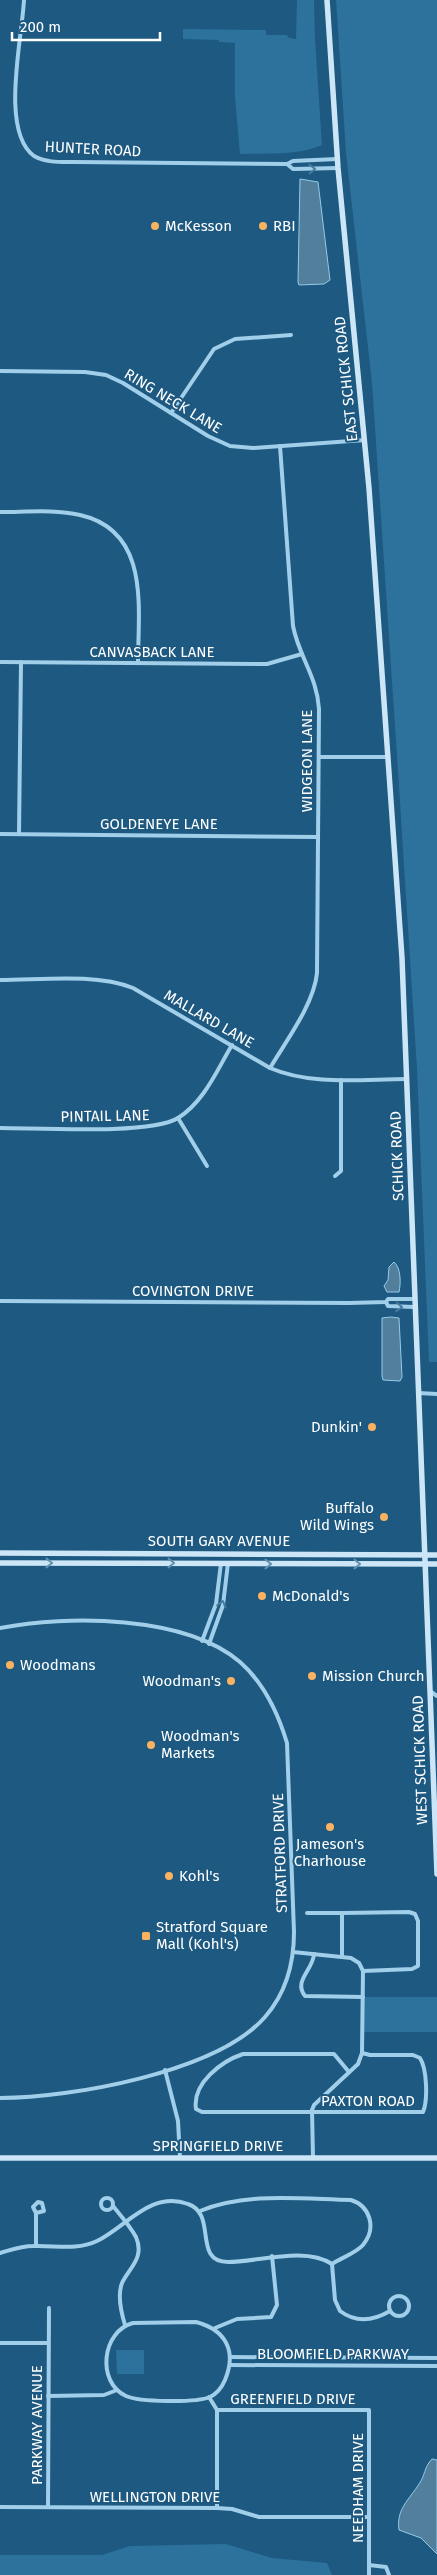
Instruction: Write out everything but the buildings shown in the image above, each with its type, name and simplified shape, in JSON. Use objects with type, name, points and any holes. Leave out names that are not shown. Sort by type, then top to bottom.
[{"type":"street","name":"HUNTER ROAD","points":[[24,0],[12,74],[11,117],[18,141],[33,156],[58,162],[287,164],[292,161],[337,159]]},
{"type":"street","name":"EAST SCHICK ROAD","points":[[327,0],[337,159],[365,440],[388,757]]},
{"type":"street","name":"HUNTER ROAD","points":[[287,164],[293,169],[338,168]]},
{"type":"street","points":[[171,413],[214,349],[235,339],[291,335]]},
{"type":"street","name":"RING NECK LANE","points":[[0,371],[85,372],[106,375],[123,383],[208,436],[230,446],[244,448],[365,440]]},
{"type":"street","name":"WIDGEON LANE","points":[[270,1068],[309,1001],[316,981],[318,697],[314,678],[302,654],[293,626],[280,446]]},
{"type":"street","points":[[0,512],[69,513],[92,518],[109,528],[124,544],[136,570],[138,588],[138,663]]},
{"type":"street","name":"CANVASBACK LANE","points":[[0,662],[267,664],[302,654]]},
{"type":"street","points":[[20,834],[21,662]]},
{"type":"street","points":[[319,757],[388,757]]},
{"type":"street","name":"SCHICK ROAD","points":[[388,757],[407,1079],[424,1555]]},
{"type":"street","name":"GOLDENEYE LANE","points":[[0,834],[318,836]]},
{"type":"street","name":"MALLARD LANE","points":[[0,980],[100,980],[118,983],[133,988],[270,1068],[304,1079],[407,1079]]},
{"type":"street","name":"PINTAIL LANE","points":[[0,1128],[144,1128],[160,1125],[178,1118],[200,1098],[232,1045]]},
{"type":"street","points":[[335,1176],[341,1171],[341,1080]]},
{"type":"street","points":[[178,1118],[207,1166]]},
{"type":"street","name":"COVINGTON DRIVE","points":[[0,1301],[386,1302],[388,1299],[414,1299]]},
{"type":"street","name":"COVINGTON DRIVE","points":[[386,1302],[388,1306],[414,1307]]},
{"type":"street","points":[[418,1393],[437,1394]]},
{"type":"street","name":"SOUTH GARY AVENUE","points":[[0,1553],[437,1555]]},
{"type":"street","name":"WEST SCHICK ROAD","points":[[424,1555],[433,1689],[437,1874]]},
{"type":"street","name":"SOUTH GARY AVENUE","points":[[0,1563],[437,1564]]},
{"type":"street","points":[[202,1641],[216,1604],[221,1563]]},
{"type":"street","points":[[209,1644],[223,1605],[228,1563]]},
{"type":"street","name":"STRATFORD DRIVE","points":[[0,1628],[67,1621],[114,1621],[142,1624],[202,1641],[240,1662],[262,1688],[276,1712],[287,1743],[293,1952],[279,1998],[257,2025],[223,2048],[165,2070],[84,2091],[56,2096],[0,2098]]},
{"type":"street","points":[[433,1689],[437,1696]]},
{"type":"street","points":[[307,1912],[409,1912],[415,1914],[418,1921],[418,1966],[412,1969],[363,1971]]},
{"type":"street","points":[[342,1913],[342,1956]]},
{"type":"street","points":[[293,1952],[342,1956],[355,1959],[363,1971],[362,2053],[358,2064],[314,2105],[312,2113],[313,2158]]},
{"type":"street","points":[[314,1954],[312,1966],[302,1978],[302,1992],[305,1996],[363,1997]]},
{"type":"street","name":"PAXTON ROAD","points":[[349,2072],[334,2054],[243,2054],[232,2058],[210,2075],[198,2092],[195,2102],[196,2109],[202,2112],[423,2112],[425,2104],[424,2077],[420,2058],[414,2055],[370,2055],[362,2053]]},
{"type":"street","points":[[165,2070],[178,2121],[180,2158]]},
{"type":"street","name":"SPRINGFIELD DRIVE","points":[[0,2158],[437,2158]]},
{"type":"street","points":[[200,2211],[220,2202],[273,2198],[351,2200],[360,2203],[366,2209],[370,2218],[370,2232],[363,2245],[332,2264]]},
{"type":"street","points":[[0,2253],[36,2245],[74,2248],[85,2246],[98,2241],[147,2206],[157,2203],[185,2203],[200,2211],[205,2223],[206,2248],[209,2255],[217,2260],[227,2262],[272,2256],[322,2257],[332,2264]]},
{"type":"street","points":[[113,2206],[137,2239],[137,2261],[123,2282],[121,2292],[122,2313],[125,2325]]},
{"type":"street","points":[[36,2213],[36,2245]]},
{"type":"street","points":[[215,2328],[237,2319],[271,2317],[277,2305],[272,2256]]},
{"type":"street","points":[[332,2264],[335,2300],[340,2312],[357,2320],[376,2319],[390,2311]]},
{"type":"street","points":[[402,2296],[408,2301],[408,2309],[403,2315],[396,2316],[390,2311],[389,2303],[394,2297],[402,2296]]},
{"type":"street","name":"PARKWAY AVENUE","points":[[48,2507],[49,2308]]},
{"type":"street","points":[[196,2322],[215,2328],[224,2337],[230,2356],[230,2365],[225,2382],[210,2397],[197,2400],[139,2399],[126,2396],[117,2390],[108,2374],[108,2347],[114,2334],[125,2325],[133,2323],[196,2322]]},
{"type":"street","points":[[0,2343],[48,2343]]},
{"type":"street","name":"BLOOMFIELD PARKWAY","points":[[230,2356],[437,2358]]},
{"type":"street","name":"BLOOMFIELD PARKWAY","points":[[230,2365],[437,2366]]},
{"type":"street","points":[[48,2396],[104,2395],[117,2390]]},
{"type":"street","points":[[210,2397],[217,2410],[217,2508]]},
{"type":"street","name":"GREENFIELD DRIVE","points":[[217,2410],[369,2410]]},
{"type":"street","name":"NEEDHAM DRIVE","points":[[369,2410],[369,2575]]},
{"type":"street","name":"WELLINGTON DRIVE","points":[[0,2507],[217,2508],[232,2509],[259,2517],[369,2517]]},
{"type":"street","name":"NEEDHAM DRIVE","points":[[369,2565],[386,2567],[389,2575]]},
{"type":"shaded area","points":[[297,0],[314,0],[322,145],[302,151],[240,154],[235,97],[235,43],[219,42],[219,40],[183,39],[183,29],[266,30],[266,35],[287,35],[289,38],[296,39]]},
{"type":"shaded area","points":[[336,0],[437,0],[437,1362],[429,1362],[417,1069],[372,383],[346,153]]},
{"type":"shaded area","points":[[300,179],[318,182],[330,280],[324,284],[299,285],[298,282]]},
{"type":"shaded area","points":[[394,1262],[400,1276],[399,1292],[387,1292],[384,1286],[388,1280],[389,1267]]},
{"type":"shaded area","points":[[382,1318],[399,1318],[402,1377],[400,1381],[383,1380],[382,1376]]},
{"type":"shaded area","points":[[361,1997],[437,1997],[437,2032],[361,2032]]},
{"type":"shaded area","points":[[116,2350],[144,2350],[144,2374],[117,2374]]},
{"type":"shaded area","points":[[432,2459],[437,2460],[437,2554],[421,2538],[399,2530],[401,2510],[421,2481],[427,2465]]},
{"type":"shaded area","points":[[226,2544],[272,2558],[327,2563],[332,2575],[0,2575],[0,2555],[102,2555],[130,2546]]},
{"type":"place","name":"McKesson","points":[[155,226]]},
{"type":"place","name":"RBI","points":[[263,226]]},
{"type":"place","name":"Dunkin'","points":[[372,1427]]},
{"type":"place","name":"Buffalo Wild Wings","points":[[384,1517]]},
{"type":"place","name":"McDonald's","points":[[262,1596]]},
{"type":"place","name":"Woodmans","points":[[10,1665]]},
{"type":"place","name":"Mission Church","points":[[312,1676]]},
{"type":"place","name":"Woodman's","points":[[231,1681]]},
{"type":"place","name":"Woodman's Markets","points":[[151,1745]]},
{"type":"place","name":"Jameson's Charhouse","points":[[330,1827]]},
{"type":"place","name":"Kohl's","points":[[169,1876]]},
{"type":"place","name":"Stratford Square Mall (Kohl's)","points":[[146,1936]]}]
